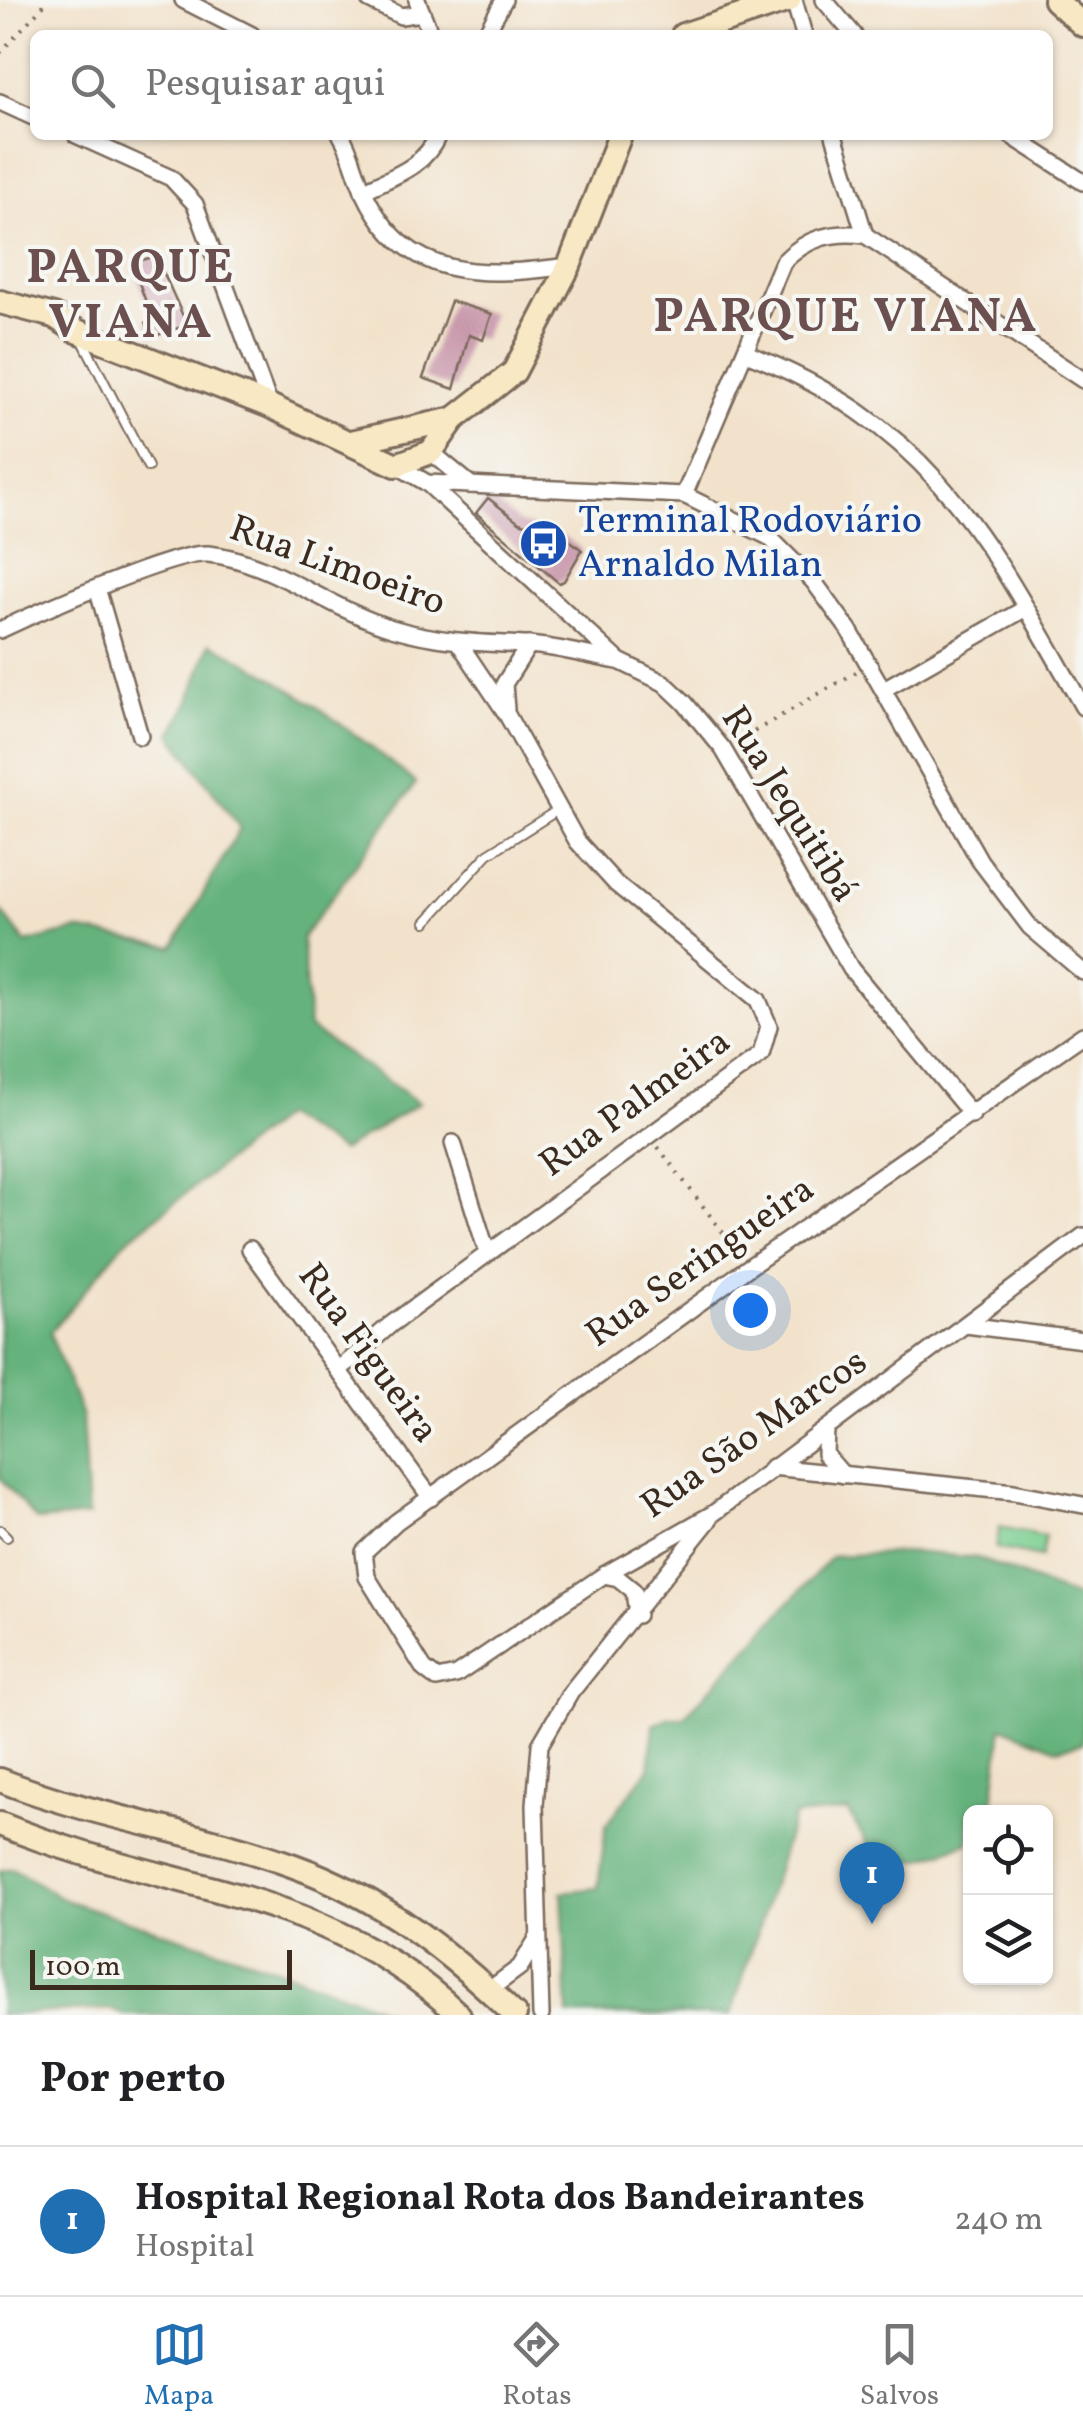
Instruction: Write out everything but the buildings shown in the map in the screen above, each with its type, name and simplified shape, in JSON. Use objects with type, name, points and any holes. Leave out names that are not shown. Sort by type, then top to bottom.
[{"type":"main road","points":[[698,30],[791,0]]},
{"type":"main road","points":[[1054,0],[1083,25]]},
{"type":"main road","points":[[0,302],[54,316],[78,330],[270,406],[388,460],[431,452],[454,419],[514,372],[569,266],[618,140]]},
{"type":"main road","points":[[350,442],[454,419]]},
{"type":"main road","points":[[397,434],[431,452]]},
{"type":"main road","points":[[388,460],[397,434]]},
{"type":"main road","points":[[0,1780],[54,1802],[294,1866],[395,1915],[515,2015]]},
{"type":"main road","points":[[0,1824],[297,1912],[372,1948],[460,2015]]},
{"type":"street","points":[[183,0],[242,30]]},
{"type":"street","points":[[369,0],[401,16],[420,6],[430,30]]},
{"type":"street","points":[[488,30],[504,0]]},
{"type":"street","points":[[791,0],[802,30]]},
{"type":"street","points":[[824,0],[850,30]]},
{"type":"street","points":[[0,102],[30,116]]},
{"type":"street","points":[[87,140],[171,178],[195,204],[270,406]]},
{"type":"street","points":[[343,140],[377,216],[403,245],[439,267],[510,274],[569,266]]},
{"type":"street","points":[[363,191],[415,166],[431,152],[436,140]]},
{"type":"street","points":[[836,140],[865,235]]},
{"type":"street","points":[[1018,140],[1083,182]]},
{"type":"street","points":[[684,495],[783,262],[798,248],[828,234],[865,235],[1083,380]]},
{"type":"street","points":[[746,353],[792,370],[848,402],[898,440],[965,509],[1083,706]]},
{"type":"street","points":[[431,452],[471,485]]},
{"type":"street","points":[[388,460],[427,482],[684,495],[747,524],[782,549],[814,582],[870,664],[929,776],[980,861],[1030,927],[1083,972]]},
{"type":"street","name":"Rua Jequitibá","points":[[427,482],[619,660],[664,683],[723,750],[851,969],[972,1115]]},
{"type":"street","name":"Rua Limoeiro","points":[[0,630],[98,588],[206,553],[247,564],[387,627],[459,643],[529,645],[619,660]]},
{"type":"street","points":[[98,588],[140,736]]},
{"type":"street","points":[[884,689],[1026,608]]},
{"type":"street","name":"Rua Palmeira","points":[[340,1368],[390,1324],[486,1252],[760,1054],[769,1026],[758,1000],[616,884],[577,841],[506,713],[459,643]]},
{"type":"street","points":[[506,713],[504,684],[529,645]]},
{"type":"street","name":"Rua Seringueira","points":[[456,1675],[437,1679],[424,1669],[367,1576],[364,1552],[431,1498],[749,1267],[1083,1035]]},
{"type":"street","points":[[453,1143],[486,1252]]},
{"type":"street","name":"Rua São Marcos","points":[[456,1675],[604,1575],[714,1512],[1083,1236]]},
{"type":"street","name":"Rua Figueira","points":[[250,1250],[340,1368],[431,1498]]},
{"type":"street","points":[[966,1325],[1083,1340]]},
{"type":"street","points":[[826,1429],[825,1454],[843,1474]]},
{"type":"street","points":[[772,1467],[1014,1492],[1083,1505]]},
{"type":"street","points":[[541,2015],[535,1766],[540,1745],[571,1692],[637,1615],[714,1512]]},
{"type":"street","points":[[604,1575],[618,1578],[634,1591],[637,1615]]},
{"type":"street","points":[[489,1990],[520,1967],[538,1936]]},
{"type":"lane","points":[[78,330],[148,467]]},
{"type":"lane","points":[[426,922],[488,854],[558,810]]},
{"type":"path","points":[[0,52],[48,0]]},
{"type":"path","points":[[723,750],[870,664]]},
{"type":"path","points":[[650,1137],[749,1267]]},
{"type":"green space","points":[[210,643],[317,707],[416,783],[302,938],[309,1028],[419,1103],[341,1151],[283,1116],[124,1243],[50,1333],[82,1416],[88,1516],[37,1521],[0,1478],[0,909],[26,943],[77,930],[173,947],[240,828],[171,734],[189,703]]},
{"type":"green space","points":[[1000,1527],[1045,1536],[1041,1557],[996,1548]]},
{"type":"green space","points":[[913,1552],[978,1558],[1083,1600],[1083,1743],[1057,1749],[1002,1727],[993,1805],[963,1805],[963,1844],[922,1859],[880,1866],[848,1811],[794,1816],[731,2015],[568,2015],[562,1892],[598,1888],[606,1825],[649,1768],[654,1725],[669,1717],[684,1717],[832,1556]]},
{"type":"green space","points":[[12,1868],[67,1901],[276,1968],[398,2015],[125,2015],[110,2009],[0,2015],[0,1871]]},
{"type":"place","name":"Terminal Rodoviário Arnaldo Milan","points":[[543,544]]},
{"type":"place","name":"Hospital Regional Rota dos Bandeirantes","points":[[872,1924]]},
{"type":"district","name":"PARQUE VIANA","points":[[131,296]]},
{"type":"district","name":"PARQUE VIANA","points":[[846,318]]}]
